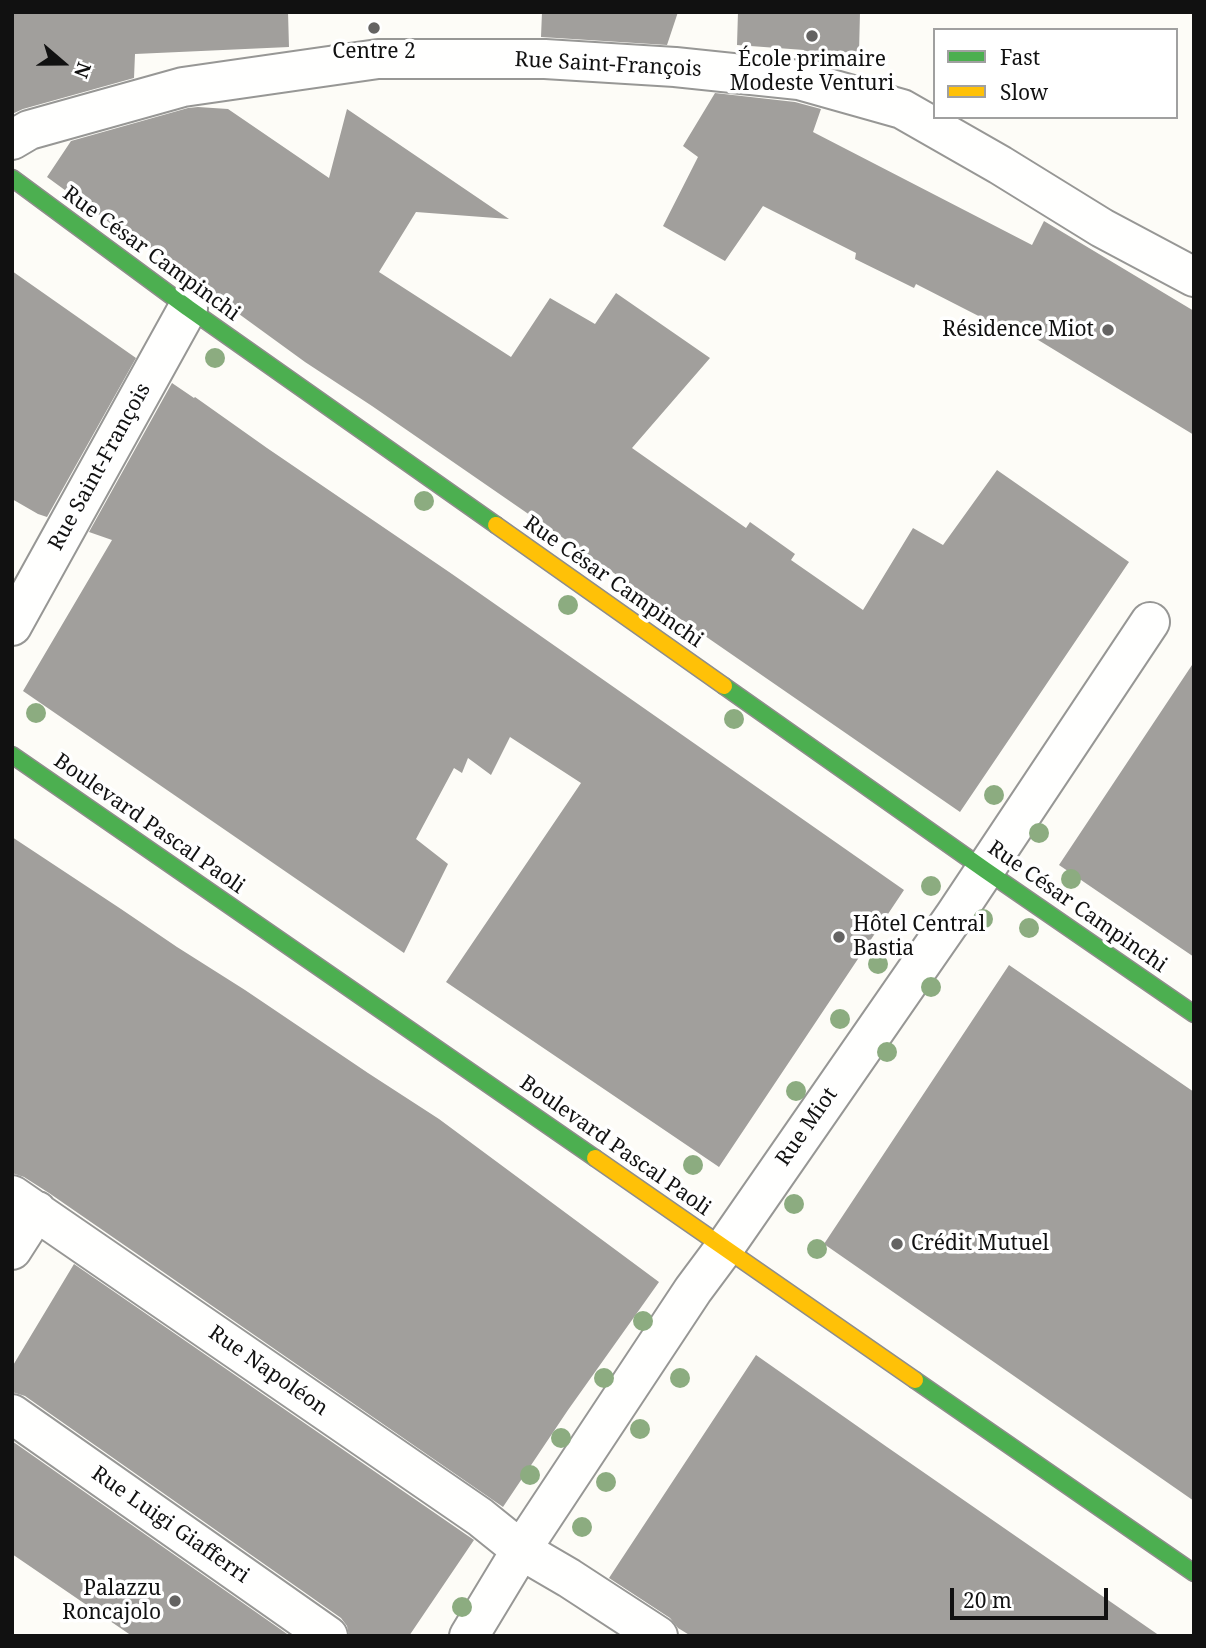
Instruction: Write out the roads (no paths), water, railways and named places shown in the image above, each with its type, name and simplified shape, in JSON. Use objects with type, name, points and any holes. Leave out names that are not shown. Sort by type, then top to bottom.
[{"type":"street","name":"Rue Saint-François","points":[[12,140],[29,130],[183,88],[378,59],[545,59],[675,67],[799,80],[902,109],[1000,165],[1102,229],[1194,277]]},
{"type":"street","name":"Rue César Campinchi","points":[[12,178],[188,308],[985,870],[1194,1014]]},
{"type":"street","name":"Rue Saint-François","points":[[12,626],[188,308]]},
{"type":"street","name":"Rue Miot","points":[[469,1636],[521,1549],[693,1290],[985,870],[1150,622]]},
{"type":"street","name":"Boulevard Pascal Paoli","points":[[12,755],[1194,1573]]},
{"type":"street","points":[[12,1250],[25,1203]]},
{"type":"street","name":"Rue Napoléon","points":[[25,1203],[480,1517],[521,1549],[658,1636]]},
{"type":"street","name":"Rue Luigi Giafferri","points":[[12,1414],[327,1636]]},
{"type":"place","name":"Centre 2","points":[[374,28]]},
{"type":"place","name":"École primaire Modeste Venturi","points":[[812,36]]},
{"type":"place","name":"Résidence Miot","points":[[1108,330]]},
{"type":"place","name":"Hôtel Central Bastia","points":[[839,937]]},
{"type":"place","name":"Crédit Mutuel","points":[[897,1244]]},
{"type":"place","name":"Palazzu Roncajolo","points":[[175,1601]]}]
